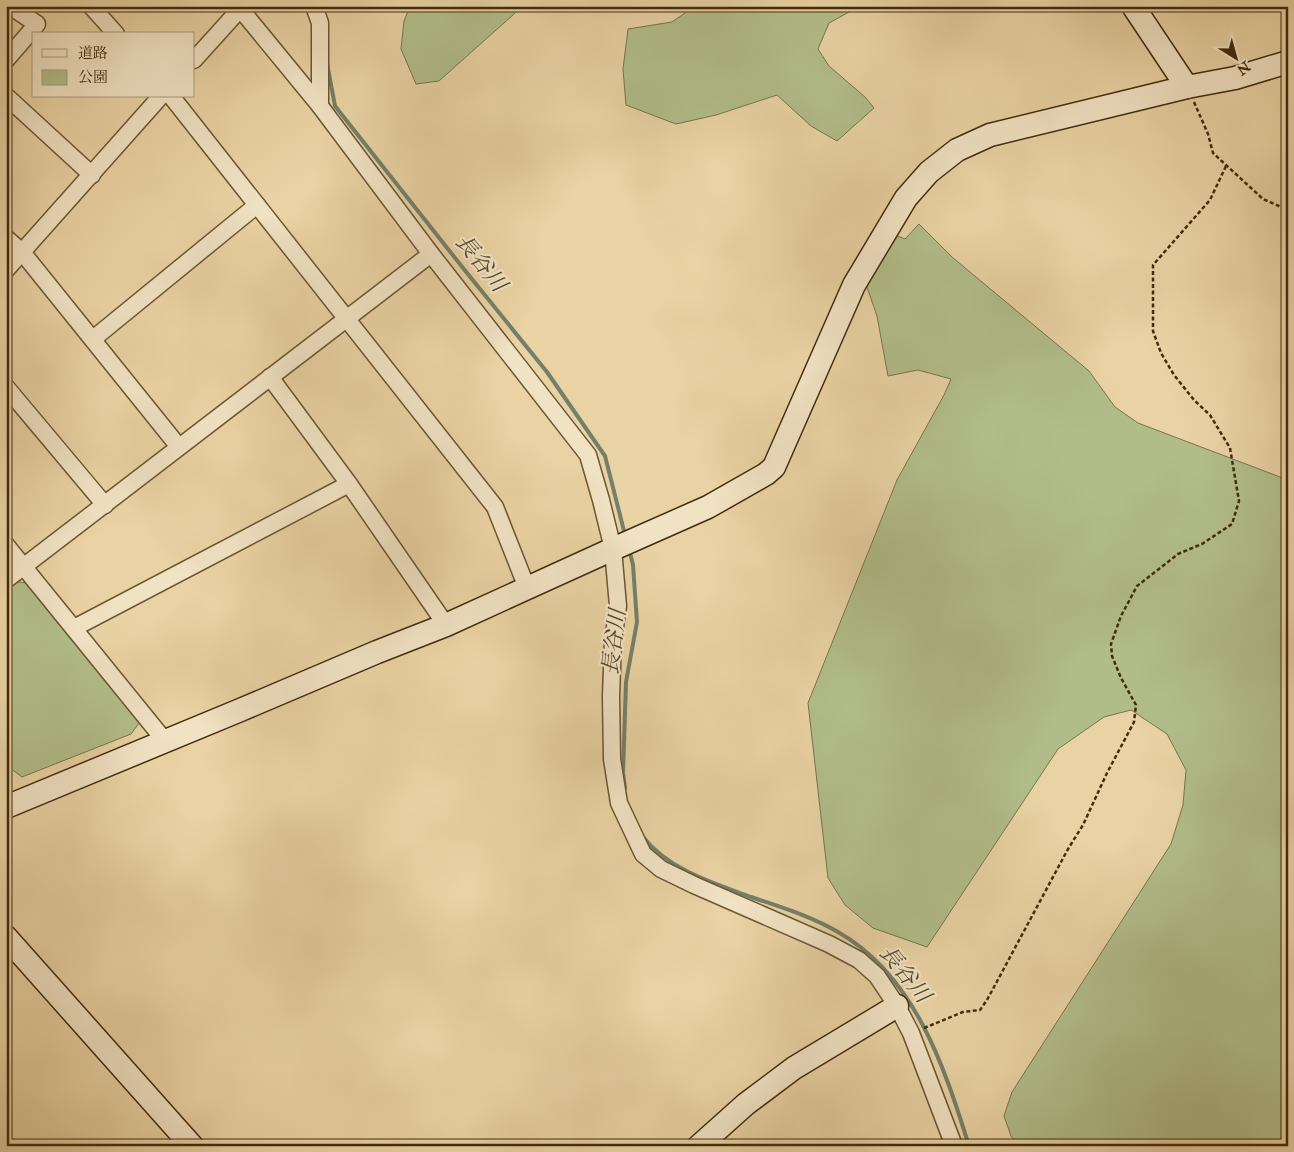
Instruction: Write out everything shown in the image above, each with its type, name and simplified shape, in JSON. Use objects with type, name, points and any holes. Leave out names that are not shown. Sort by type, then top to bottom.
[{"type":"street","points":[[6,60],[37,24],[10,6]]},
{"type":"street","points":[[91,6],[114,32]]},
{"type":"street","points":[[314,6],[320,23],[320,106]]},
{"type":"street","points":[[1133,6],[1187,87]]},
{"type":"street","points":[[195,59],[239,8],[320,106],[431,254],[588,455],[612,548],[618,606],[613,641],[611,688],[612,759],[619,804],[643,854],[661,869],[829,944],[860,960],[877,976],[898,1006],[911,1033],[954,1146]]},
{"type":"street","points":[[10,798],[165,741],[446,625],[612,548],[708,507],[766,474],[774,467],[854,285],[906,198],[929,172],[957,150],[990,135],[1187,87],[1235,78],[1288,62]]},
{"type":"street","points":[[6,96],[92,175]]},
{"type":"street","points":[[6,270],[159,98]]},
{"type":"street","points":[[174,98],[494,507],[527,588]]},
{"type":"street","points":[[92,339],[257,204]]},
{"type":"street","points":[[6,238],[22,252],[180,447]]},
{"type":"street","points":[[6,580],[431,254]]},
{"type":"street","points":[[270,378],[349,484],[446,625]]},
{"type":"street","points":[[6,387],[104,504]]},
{"type":"street","points":[[74,628],[349,484]]},
{"type":"street","points":[[6,545],[165,741]]},
{"type":"street","points":[[6,937],[192,1146]]},
{"type":"street","points":[[700,1146],[746,1104],[794,1068],[898,1006]]},
{"type":"path","points":[[1187,87],[1208,134],[1213,153],[1263,198],[1288,210]]},
{"type":"path","points":[[911,1033],[963,1012],[980,1010],[1068,849],[1083,826],[1107,773],[1134,722],[1136,705],[1121,678],[1112,656],[1111,644],[1121,616],[1137,586],[1178,554],[1202,544],[1232,524],[1239,501],[1230,448],[1210,415],[1179,382],[1160,353],[1153,331],[1153,265],[1210,200],[1226,166]]},
{"type":"green space","points":[[410,6],[523,6],[439,81],[416,84],[401,49],[404,21]]},
{"type":"green space","points":[[695,6],[860,6],[829,23],[818,49],[829,66],[865,97],[874,108],[837,141],[811,126],[777,95],[716,115],[676,124],[626,105],[623,69],[628,29],[672,22]]},
{"type":"green space","points":[[919,224],[952,257],[1089,371],[1115,407],[1138,423],[1288,480],[1288,1146],[1018,1146],[1011,1136],[1004,1116],[1012,1092],[1171,844],[1183,805],[1186,770],[1167,734],[1131,710],[1104,717],[1058,749],[927,947],[873,928],[845,905],[828,878],[808,703],[897,480],[951,379],[918,370],[888,376],[877,316],[863,276],[895,235],[905,239]]},
{"type":"green space","points":[[13,581],[26,583],[140,722],[131,734],[22,777],[6,765],[6,587]]},
{"type":"waterway","name":"長谷川","points":[[327,63],[335,106],[547,372],[605,456],[625,535]]},
{"type":"waterway","name":"長谷川","points":[[625,788],[623,773],[626,682],[637,622],[633,565],[629,549]]},
{"type":"waterway","name":"長谷川","points":[[643,837],[666,858],[692,874],[817,921],[838,932],[865,951],[887,973],[907,998],[923,1026],[949,1085],[969,1146]]}]
